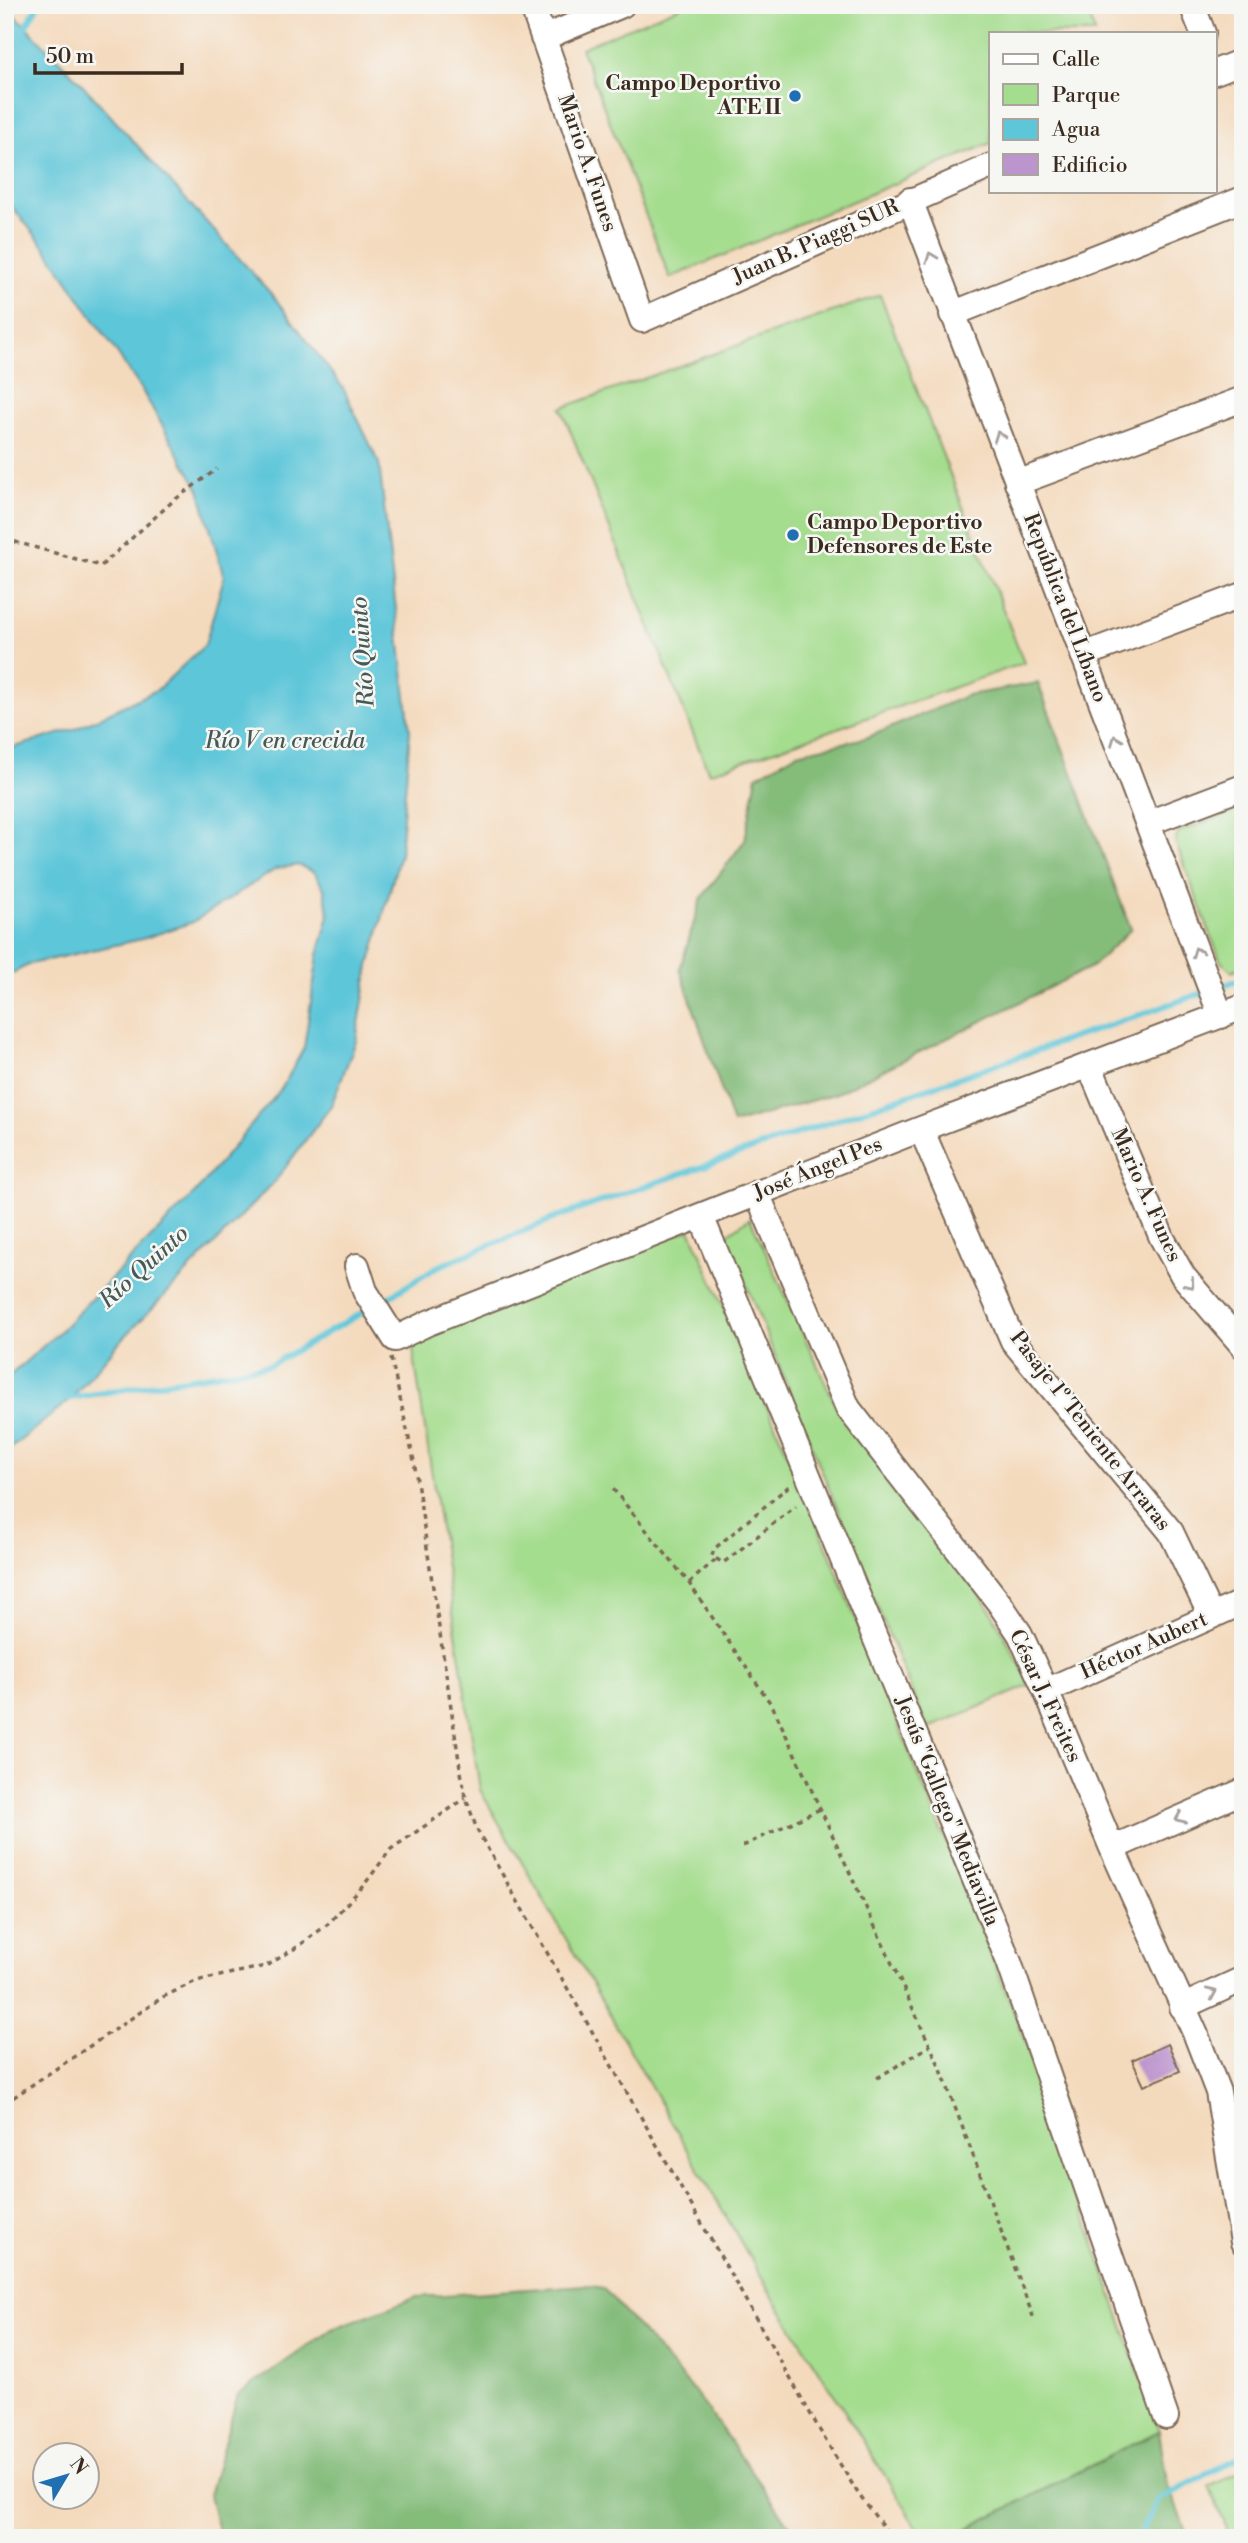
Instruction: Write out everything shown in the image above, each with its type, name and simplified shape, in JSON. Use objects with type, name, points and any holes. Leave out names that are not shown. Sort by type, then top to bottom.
[{"type":"street","name":"Mario A. Funes","points":[[532,5],[642,320]]},
{"type":"street","points":[[542,38],[622,5]]},
{"type":"street","points":[[1192,5],[1203,32]]},
{"type":"street","points":[[1216,69],[1243,61]]},
{"type":"street","name":"Juan B. Piaggi SUR","points":[[642,320],[989,167]]},
{"type":"street","points":[[952,314],[1243,199]]},
{"type":"street","name":"República del Líbano","points":[[910,200],[1147,823],[1232,1012]]},
{"type":"street","points":[[1017,483],[1243,398]]},
{"type":"street","points":[[1083,655],[1243,595]]},
{"type":"street","points":[[1147,823],[1243,787]]},
{"type":"street","name":"José Ángel Pes","points":[[392,1333],[428,1323],[921,1129],[1232,1012]]},
{"type":"street","name":"Mario A. Funes","points":[[1090,1067],[1161,1238],[1183,1276],[1243,1346]]},
{"type":"street","name":"Pasaje 1º Teniente Arraras","points":[[921,1129],[1013,1341],[1171,1532],[1211,1616]]},
{"type":"street","name":"César J. Freites","points":[[757,1193],[848,1408],[1000,1604],[1020,1634],[1046,1690],[1218,2092],[1243,2242]]},
{"type":"street","name":"Jesús \"Gallego\" Mediavilla","points":[[701,1216],[1009,1962],[1166,2417]]},
{"type":"street","points":[[357,1266],[365,1291],[392,1333]]},
{"type":"street","name":"Héctor Aubert","points":[[1046,1690],[1243,1602]]},
{"type":"street","points":[[1112,1848],[1243,1791]]},
{"type":"street","points":[[1182,2007],[1243,1979]]},
{"type":"path","points":[[5,539],[101,566],[173,501],[216,469]]},
{"type":"path","points":[[392,1333],[390,1357],[414,1461],[466,1798],[478,1830],[819,2429],[859,2495],[892,2538]]},
{"type":"path","points":[[811,1482],[723,1563],[715,1560],[712,1556],[714,1549],[811,1482]]},
{"type":"path","points":[[612,1489],[689,1583],[773,1707],[930,2046],[1034,2319]]},
{"type":"path","points":[[689,1583],[715,1560]]},
{"type":"path","points":[[5,2103],[163,1997],[195,1981],[266,1966],[299,1946],[328,1924],[365,1885],[391,1849],[466,1798]]},
{"type":"path","points":[[743,1846],[820,1809]]},
{"type":"path","points":[[877,2078],[930,2046]]},
{"type":"green space","name":"Campo Deportivo ATE II","points":[[684,5],[1086,5],[1095,32],[989,32],[989,144],[670,278],[581,48]]},
{"type":"green space","name":"Campo Deportivo Defensores de Este","points":[[880,295],[1024,663],[709,773],[561,408]]},
{"type":"green space","points":[[1038,683],[1131,929],[1093,966],[837,1093],[733,1124],[680,969],[701,899],[745,840],[757,776],[797,753],[866,738],[968,695]]},
{"type":"green space","points":[[1243,808],[1243,966],[1232,971],[1221,962],[1175,841],[1179,832]]},
{"type":"green space","points":[[750,1218],[837,1408],[990,1609],[1031,1685],[927,1729],[726,1235]]},
{"type":"green space","points":[[690,1229],[814,1515],[1019,2024],[1159,2431],[949,2538],[924,2538],[768,2289],[480,1790],[411,1337]]},
{"type":"green space","points":[[585,2285],[603,2288],[695,2392],[799,2538],[220,2538],[209,2495],[238,2395],[332,2329],[417,2297]]},
{"type":"green space","points":[[1159,2431],[1167,2483],[1185,2528],[1183,2538],[949,2538]]},
{"type":"green space","points":[[1243,2470],[1243,2538],[1231,2538],[1209,2487]]},
{"type":"water","name":"Río V en crecida","points":[[5,5],[80,82],[274,297],[343,388],[379,463],[410,731],[400,854],[369,966],[356,1041],[331,1106],[275,1181],[115,1347],[72,1398],[5,1453],[5,1380],[58,1333],[195,1193],[282,1088],[304,1048],[318,955],[329,915],[324,889],[314,872],[298,865],[276,869],[193,922],[142,939],[30,964],[5,977],[5,750],[75,729],[157,690],[205,645],[224,577],[199,489],[140,387],[44,246],[5,198]]},
{"type":"building","points":[[1168,2044],[1180,2071],[1144,2086],[1132,2060]]},
{"type":"waterway","points":[[23,31],[38,5]]},
{"type":"waterway","points":[[1215,989],[1243,978]]},
{"type":"waterway","points":[[378,1304],[437,1267],[560,1216],[1205,992]]},
{"type":"waterway","points":[[65,1399],[270,1365],[369,1309]]},
{"type":"waterway","points":[[1138,2538],[1158,2500],[1243,2455]]},
{"type":"place","name":"Campo Deportivo ATE II","points":[[795,96]]},
{"type":"place","name":"Campo Deportivo Defensores de Este","points":[[793,535]]},
{"type":"water label","name":"Río Quinto","points":[[363,652]]},
{"type":"water label","name":"Río Quinto","points":[[144,1267]]}]
